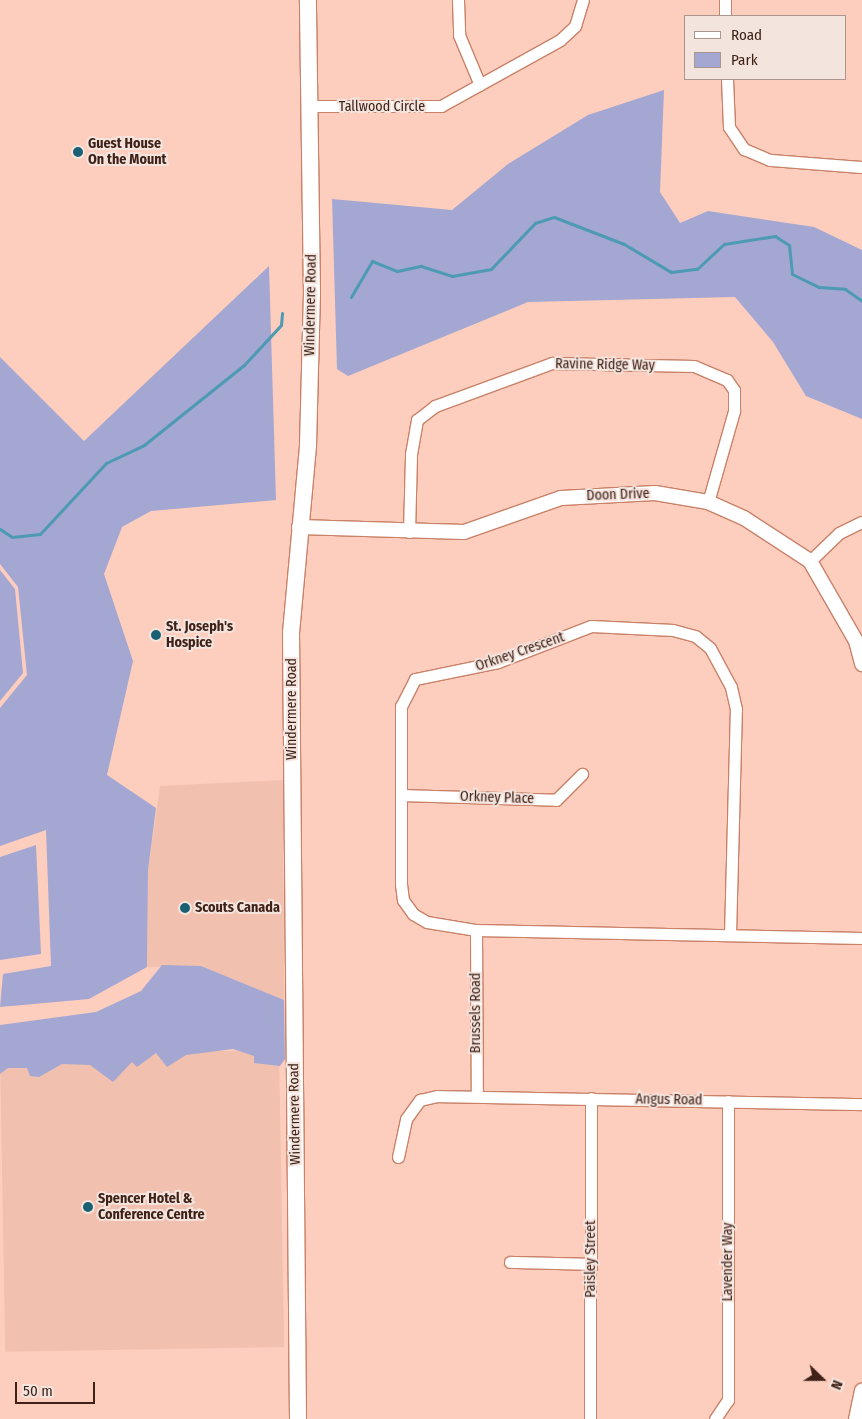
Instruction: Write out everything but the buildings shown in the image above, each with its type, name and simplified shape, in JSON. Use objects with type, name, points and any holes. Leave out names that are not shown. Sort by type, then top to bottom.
[{"type":"main road","name":"Windermere Road","points":[[298,1419],[291,633],[299,527],[308,445],[312,294],[308,0]]},
{"type":"street","points":[[458,0],[459,35],[480,84]]},
{"type":"street","name":"Tallwood Circle","points":[[309,106],[441,106],[560,40],[575,26],[583,0]]},
{"type":"street","points":[[725,0],[725,15]]},
{"type":"street","points":[[727,80],[729,127],[744,149],[770,160],[862,167]]},
{"type":"street","name":"Ravine Ridge Way","points":[[409,532],[411,454],[417,420],[435,406],[552,363],[694,366],[727,380],[734,390],[734,411],[708,502]]},
{"type":"street","name":"Doon Drive","points":[[299,527],[409,532],[464,532],[561,498],[654,493],[708,502],[744,518],[810,561],[840,609],[862,664]]},
{"type":"street","points":[[810,561],[839,533],[862,522]]},
{"type":"street","name":"Orkney Crescent","points":[[730,935],[736,709],[721,665],[695,636],[673,630],[590,626],[498,662],[426,673],[415,679],[401,706],[403,900],[413,914],[427,922],[476,930],[862,938]]},
{"type":"street","name":"Orkney Place","points":[[401,795],[556,800],[582,774]]},
{"type":"street","name":"Brussels Road","points":[[476,930],[477,1095]]},
{"type":"street","name":"Angus Road","points":[[398,1157],[406,1119],[420,1100],[477,1095],[862,1104]]},
{"type":"street","name":"Paisley Street","points":[[590,1419],[591,1098]]},
{"type":"street","name":"Lavender Way","points":[[715,1419],[728,1400],[728,1101]]},
{"type":"street","points":[[510,1262],[591,1264]]},
{"type":"street","points":[[856,1419],[862,1391]]},
{"type":"shaded area","points":[[283,780],[284,1000],[201,966],[147,967],[148,870],[160,786]]},
{"type":"shaded area","points":[[279,1050],[284,1347],[5,1352],[0,1055]]},
{"type":"green space","points":[[664,90],[660,192],[680,223],[708,211],[814,227],[862,250],[862,419],[806,396],[773,342],[735,297],[528,302],[348,376],[337,369],[332,199],[452,210],[508,164],[588,115]]},
{"type":"green space","points":[[269,266],[276,500],[151,511],[122,527],[104,574],[133,661],[107,775],[156,808],[148,870],[147,967],[89,999],[0,1007],[3,974],[51,966],[46,830],[0,846],[0,708],[27,675],[18,587],[0,564],[0,357],[84,441]]},
{"type":"green space","points":[[0,570],[15,589],[23,673],[0,701]]},
{"type":"green space","points":[[36,845],[41,954],[0,960],[0,857]]},
{"type":"green space","points":[[162,965],[201,966],[284,1000],[285,1059],[280,1066],[254,1063],[254,1056],[233,1049],[186,1055],[167,1067],[156,1053],[137,1067],[132,1062],[113,1082],[90,1065],[62,1064],[39,1077],[30,1076],[27,1068],[8,1068],[0,1074],[0,1025],[96,1012],[141,991]]},
{"type":"waterway","points":[[351,297],[372,261],[397,271],[421,266],[452,276],[491,269],[535,223],[554,217],[624,244],[671,272],[697,269],[724,244],[775,236],[789,245],[792,274],[819,287],[845,289],[862,301]]},
{"type":"waterway","points":[[0,529],[12,537],[40,534],[106,463],[144,445],[244,365],[281,325],[282,313]]},
{"type":"place","name":"Guest House On the Mount","points":[[78,152]]},
{"type":"place","name":"St. Joseph's Hospice","points":[[156,635]]},
{"type":"place","name":"Scouts Canada","points":[[185,908]]},
{"type":"place","name":"Spencer Hotel & Conference Centre","points":[[88,1207]]}]
